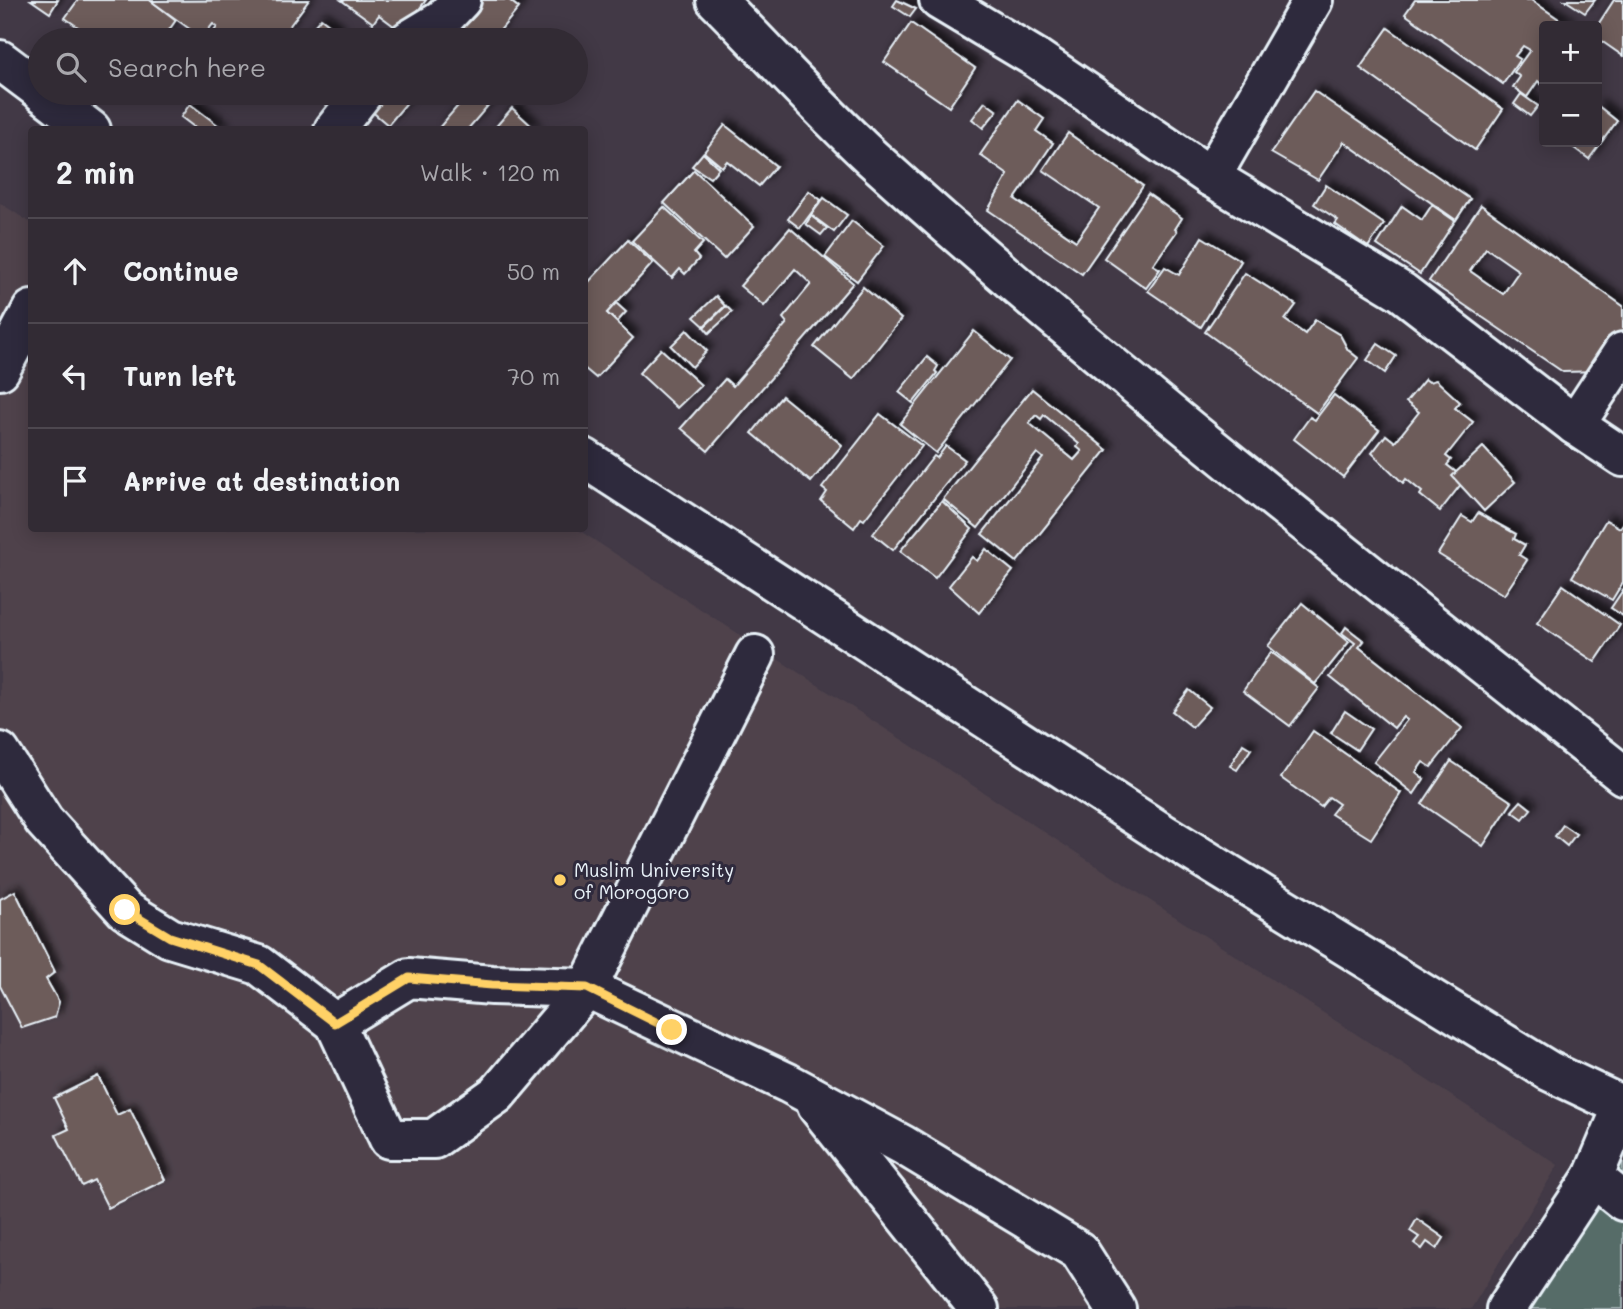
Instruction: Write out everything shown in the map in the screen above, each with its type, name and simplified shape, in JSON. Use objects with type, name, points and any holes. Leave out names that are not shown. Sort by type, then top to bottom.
[{"type":"street","points":[[429,28],[442,20],[461,0]]},
{"type":"street","points":[[716,0],[871,156],[1117,368],[1309,526],[1623,775]]},
{"type":"street","points":[[939,0],[1036,58],[1211,177],[1402,292],[1575,425],[1623,457]]},
{"type":"street","points":[[1211,177],[1313,0]]},
{"type":"street","points":[[0,60],[28,81]]},
{"type":"street","points":[[59,105],[87,126]]},
{"type":"street","points":[[337,126],[354,105]]},
{"type":"street","points":[[0,367],[28,317]]},
{"type":"street","points":[[1575,425],[1623,352]]},
{"type":"street","points":[[588,461],[1162,833],[1549,1071],[1623,1106],[1593,1177],[1506,1309]]},
{"type":"street","points":[[0,752],[44,821],[125,910],[170,937],[259,965],[335,1023],[389,1139],[434,1139],[496,1094],[587,988],[755,655]]},
{"type":"street","points":[[335,1023],[409,978],[492,985],[587,988],[807,1093],[903,1144],[1079,1251],[1116,1309]]},
{"type":"street","points":[[807,1093],[979,1309]]},
{"type":"street","points":[[1593,1177],[1623,1201]]},
{"type":"shaded area","name":"Muslim University of Morogoro","points":[[0,203],[28,221],[28,532],[582,532],[1558,1165],[1471,1309],[0,1309]]},
{"type":"green space","points":[[1623,1146],[1623,1309],[1531,1309]]},
{"type":"building","points":[[31,0],[58,0],[50,13]]},
{"type":"building","points":[[78,0],[150,0],[176,20],[170,28],[80,28],[65,18]]},
{"type":"building","points":[[309,0],[288,28],[216,28],[213,24],[210,28],[188,28],[151,1]]},
{"type":"building","points":[[341,0],[426,0],[405,28],[397,28],[379,15],[373,23]]},
{"type":"building","points":[[470,0],[509,0],[519,8],[502,28],[447,28]]},
{"type":"building","points":[[897,0],[916,9],[910,17],[893,6]]},
{"type":"building","points":[[1415,0],[1531,0],[1562,21],[1539,21],[1539,82],[1527,97],[1513,87],[1520,77],[1514,72],[1530,50],[1523,46],[1515,56],[1520,59],[1503,84],[1405,14]]},
{"type":"building","points":[[1565,0],[1595,0],[1585,13]]},
{"type":"building","points":[[1614,0],[1623,0],[1623,56],[1602,41],[1600,21]]},
{"type":"building","points":[[321,18],[334,28],[312,28]]},
{"type":"building","points":[[911,23],[975,68],[949,107],[884,62]]},
{"type":"building","points":[[1388,28],[1503,109],[1475,150],[1360,68]]},
{"type":"building","points":[[1314,91],[1470,199],[1456,220],[1344,142],[1318,180],[1271,153]]},
{"type":"building","points":[[1521,94],[1538,106],[1530,116],[1514,104]]},
{"type":"building","points":[[1018,100],[1044,119],[1036,131],[1053,143],[1015,199],[1076,241],[1099,208],[1043,170],[1068,133],[1143,186],[1082,274],[988,210],[1008,175],[980,155]]},
{"type":"building","points":[[985,102],[997,111],[983,128],[972,119]]},
{"type":"building","points":[[191,105],[219,126],[193,126],[181,117]]},
{"type":"building","points":[[364,105],[405,105],[388,125]]},
{"type":"building","points":[[459,105],[489,105],[470,126],[440,126]]},
{"type":"building","points":[[512,108],[532,126],[496,126]]},
{"type":"building","points":[[1602,109],[1617,121],[1602,141]]},
{"type":"building","points":[[725,125],[776,166],[759,186],[727,161],[722,167],[704,152]]},
{"type":"building","points":[[1573,147],[1598,147],[1589,159]]},
{"type":"building","points":[[703,153],[719,168],[710,178],[692,166]]},
{"type":"building","points":[[694,170],[754,226],[724,259],[664,203]]},
{"type":"building","points":[[1326,185],[1384,224],[1368,247],[1335,224],[1338,220],[1314,204]]},
{"type":"building","points":[[809,191],[821,200],[800,228],[788,219]]},
{"type":"building","points":[[1148,194],[1182,218],[1175,229],[1177,231],[1153,265],[1160,269],[1146,288],[1104,258]]},
{"type":"building","points":[[824,198],[847,215],[834,232],[811,215]]},
{"type":"building","points":[[1432,205],[1455,221],[1420,274],[1377,245],[1402,206],[1422,220]]},
{"type":"building","points":[[1481,205],[1623,306],[1623,341],[1602,371],[1563,372],[1429,281]],"holes":[[[1486,248],[1519,271],[1503,294],[1470,271]]]},
{"type":"building","points":[[664,207],[703,243],[694,253],[699,259],[685,274],[680,269],[672,278],[632,241]]},
{"type":"building","points":[[811,216],[827,228],[821,235],[806,224]]},
{"type":"building","points":[[852,221],[884,246],[857,281],[825,257]]},
{"type":"building","points":[[790,228],[853,283],[708,451],[681,428],[725,379],[733,386],[787,323],[783,318],[811,284],[795,269],[764,306],[740,286]]},
{"type":"building","points":[[1202,237],[1241,261],[1201,327],[1148,291],[1165,267],[1179,275]]},
{"type":"building","points":[[628,240],[653,263],[607,313],[633,338],[596,378],[588,371],[588,283]]},
{"type":"building","points":[[1245,273],[1296,305],[1285,320],[1305,334],[1315,320],[1340,335],[1348,350],[1358,358],[1317,413],[1205,332]]},
{"type":"building","points":[[863,287],[901,319],[853,379],[814,347]]},
{"type":"building","points":[[716,296],[725,306],[704,326],[694,317]]},
{"type":"building","points":[[616,303],[626,312],[617,322],[607,313]]},
{"type":"building","points":[[726,306],[732,312],[709,333],[704,327]]},
{"type":"building","points":[[687,330],[707,351],[692,367],[671,346]]},
{"type":"building","points":[[974,331],[1010,360],[936,453],[900,424]]},
{"type":"building","points":[[1378,344],[1396,356],[1385,373],[1367,360]]},
{"type":"building","points":[[661,349],[701,385],[677,408],[639,373]]},
{"type":"building","points":[[927,357],[938,366],[935,371],[937,373],[913,403],[899,392]]},
{"type":"building","points":[[1425,379],[1429,382],[1436,380],[1460,402],[1455,408],[1473,422],[1446,456],[1451,460],[1447,465],[1465,479],[1440,511],[1420,495],[1422,492],[1406,479],[1403,483],[1372,453],[1386,435],[1395,442],[1419,412],[1406,402]]},
{"type":"building","points":[[1032,389],[1107,450],[1017,562],[982,534],[1043,458],[1037,453],[978,528],[943,499]],"holes":[[[1036,415],[1041,419],[1044,415],[1079,444],[1077,447],[1082,451],[1074,460],[1029,423]]]},
{"type":"building","points":[[1334,395],[1379,430],[1343,477],[1294,439],[1310,417],[1315,420]]},
{"type":"building","points":[[782,396],[842,445],[811,482],[752,433]]},
{"type":"building","points":[[880,414],[922,446],[864,520],[861,518],[854,528],[821,501],[827,492],[822,488]]},
{"type":"building","points":[[946,446],[965,460],[893,550],[873,534],[934,456],[937,458]]},
{"type":"building","points":[[1483,447],[1515,482],[1484,511],[1452,476]]},
{"type":"building","points":[[942,501],[972,529],[935,578],[900,551]]},
{"type":"building","points":[[1478,513],[1516,534],[1514,539],[1525,545],[1519,555],[1527,560],[1504,595],[1438,554],[1462,516],[1472,522]]},
{"type":"building","points":[[1606,520],[1620,528],[1623,524],[1623,582],[1612,600],[1572,577]]},
{"type":"building","points":[[986,549],[1013,571],[979,613],[949,586],[972,557],[977,561]]},
{"type":"building","points":[[1563,585],[1620,625],[1595,662],[1537,623]]},
{"type":"building","points":[[1623,590],[1623,616],[1611,608]]},
{"type":"building","points":[[1302,603],[1349,642],[1315,684],[1268,646]]},
{"type":"building","points":[[1346,627],[1364,641],[1359,647],[1462,728],[1431,767],[1423,762],[1416,772],[1424,779],[1414,794],[1374,762],[1407,720],[1403,717],[1394,728],[1330,677],[1355,643],[1342,633]]},
{"type":"building","points":[[1271,652],[1319,688],[1290,726],[1243,691]]},
{"type":"building","points":[[1189,690],[1210,707],[1192,727],[1172,711]]},
{"type":"building","points":[[1345,711],[1371,729],[1357,750],[1331,733]]},
{"type":"building","points":[[1313,731],[1401,793],[1371,839],[1331,814],[1339,804],[1329,797],[1321,807],[1281,778]]},
{"type":"building","points":[[1243,744],[1251,749],[1237,770],[1230,766]]},
{"type":"building","points":[[1451,761],[1512,802],[1483,846],[1422,804]]},
{"type":"building","points":[[1521,801],[1531,809],[1523,819],[1512,811]]},
{"type":"building","points":[[1563,825],[1576,834],[1567,846],[1555,836]]},
{"type":"building","points":[[15,891],[55,972],[46,979],[59,1002],[55,1017],[22,1028],[0,986],[0,899]]},
{"type":"building","points":[[98,1076],[117,1115],[130,1109],[165,1180],[108,1208],[94,1180],[82,1186],[56,1135],[69,1129],[54,1098]]},
{"type":"building","points":[[1417,1219],[1444,1238],[1437,1249],[1427,1242],[1422,1249],[1414,1243],[1419,1237],[1410,1231]]},
{"type":"place","name":"Muslim University of Morogoro","points":[[560,880]]},
{"type":"route","points":[[125,910],[170,937],[259,965],[335,1023],[409,978],[492,985],[587,988],[672,1030]]}]
